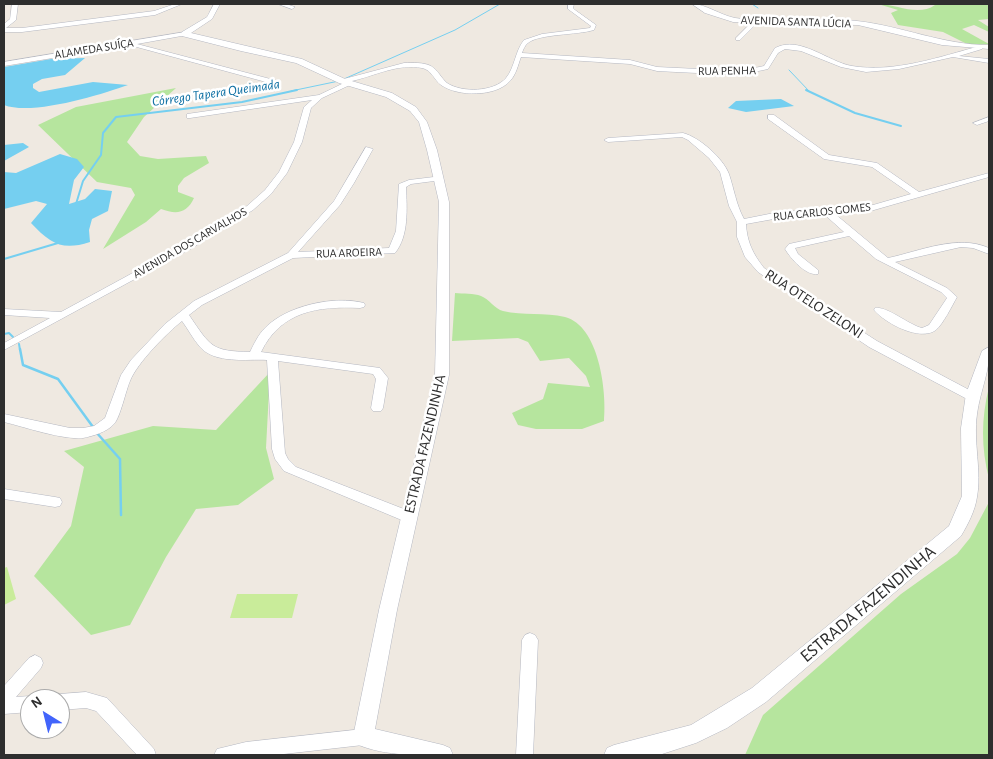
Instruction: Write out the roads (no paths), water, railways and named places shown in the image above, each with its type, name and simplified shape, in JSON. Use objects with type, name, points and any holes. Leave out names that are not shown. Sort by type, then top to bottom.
[{"type":"street","points":[[4,29],[13,20],[14,4]]},
{"type":"street","points":[[4,29],[22,30],[139,16],[162,11],[179,4]]},
{"type":"street","points":[[185,34],[210,18],[215,12],[217,4]]},
{"type":"street","points":[[280,4],[292,7]]},
{"type":"street","points":[[518,55],[523,44],[530,38],[585,32],[592,29],[594,26],[592,23],[572,10],[570,8],[571,4]]},
{"type":"street","name":"AVENIDA SANTA LÚCIA","points":[[694,4],[718,16],[754,22],[803,20],[849,22],[875,26],[943,43],[980,48],[989,47]]},
{"type":"street","points":[[738,39],[754,22]]},
{"type":"street","name":"ALAMEDA SUÍÇA","points":[[4,64],[185,34]]},
{"type":"street","name":"ESTRADA FAZENDINHA","points":[[185,34],[240,49],[278,54],[315,67],[344,81],[390,95],[413,109],[423,122],[439,178],[444,202],[442,375],[409,517],[363,737]]},
{"type":"street","points":[[124,44],[143,46],[268,81],[275,81]]},
{"type":"street","name":"RUA PENHA","points":[[518,55],[630,62],[657,69],[740,73],[766,68],[775,51],[785,47],[803,50],[844,66],[864,69],[888,68],[951,56],[980,48]]},
{"type":"street","name":"AVENIDA DOS CARVALHOS","points":[[4,348],[190,246],[250,208],[268,192],[283,173],[298,142],[308,107],[344,81],[399,66],[418,66],[431,69],[441,82],[451,88],[488,89],[498,87],[509,79],[518,55]]},
{"type":"street","points":[[951,56],[989,61]]},
{"type":"street","points":[[190,116],[320,97]]},
{"type":"street","points":[[771,117],[827,157],[874,165],[918,195]]},
{"type":"street","points":[[977,123],[989,119]]},
{"type":"street","name":"RUA OTELO ZELONI","points":[[608,140],[683,135],[691,138],[712,156],[724,172],[733,206],[741,222],[742,237],[750,257],[761,270],[874,344],[971,396]]},
{"type":"street","points":[[4,418],[70,433],[83,433],[98,429],[110,421],[125,378],[135,362],[152,343],[198,303],[291,255],[300,242],[314,229],[348,188],[369,150]]},
{"type":"street","name":"RUA CARLOS GOMES","points":[[741,222],[779,216],[849,211],[874,207],[989,175]]},
{"type":"street","name":"RUA AROEIRA","points":[[291,255],[392,251],[397,245],[403,205],[402,186],[409,182],[439,178]]},
{"type":"street","points":[[827,212],[874,254],[944,290],[951,294],[953,299],[932,327],[923,332],[909,328],[880,310]]},
{"type":"street","points":[[815,272],[794,256],[790,249],[792,246],[850,233]]},
{"type":"street","points":[[886,261],[961,244],[974,245],[989,251]]},
{"type":"street","points":[[252,357],[269,330],[302,311],[330,303],[360,305]]},
{"type":"street","points":[[4,312],[62,315]]},
{"type":"street","points":[[184,315],[204,345],[227,355],[272,356],[376,371],[382,378],[377,408]]},
{"type":"street","name":"ESTRADA FAZENDINHA","points":[[614,755],[658,745],[706,729],[753,699],[955,530],[965,514],[972,497],[968,442],[971,396],[989,351]]},
{"type":"street","points":[[272,356],[279,456],[284,464],[292,470],[409,517]]},
{"type":"street","points":[[4,494],[55,502]]},
{"type":"street","points":[[524,755],[530,640]]},
{"type":"street","points":[[4,698],[34,662]]},
{"type":"street","points":[[70,701],[86,700],[101,704],[148,755]]},
{"type":"street","points":[[4,706],[20,705]]},
{"type":"street","points":[[223,755],[363,737],[443,755]]},
{"type":"water","points":[[85,58],[65,75],[42,79],[33,84],[33,88],[39,92],[93,82],[128,85],[84,99],[48,106],[16,108],[4,105],[4,67],[51,59]]},
{"type":"water","points":[[781,99],[794,106],[746,112],[728,108],[736,101]]},
{"type":"water","points":[[23,143],[29,147],[4,161],[4,145]]},
{"type":"water","points":[[60,154],[77,159],[84,167],[74,180],[69,204],[85,199],[95,189],[112,191],[108,211],[92,219],[89,230],[90,242],[80,245],[64,245],[51,241],[31,223],[47,204],[36,201],[4,209],[4,172],[16,173]]},
{"type":"waterway","name":"Córrego Tapera Queimada","points":[[344,79],[455,30],[500,4]]},
{"type":"waterway","points":[[752,4],[758,8]]},
{"type":"waterway","points":[[789,70],[809,91]]},
{"type":"waterway","name":"Córrego Tapera Queimada","points":[[291,91],[339,81]]},
{"type":"waterway","name":"Córrego Tapera Queimada","points":[[76,204],[83,181],[101,155],[103,133],[116,117],[242,102],[297,90]]},
{"type":"waterway","points":[[806,90],[855,113],[901,126]]},
{"type":"waterway","name":"Córrego Tapera Queimada","points":[[4,259],[58,243]]},
{"type":"waterway","name":"Córrego Tapera Queimada","points":[[4,334],[9,333],[13,337]]},
{"type":"waterway","name":"Córrego Tapera Queimada","points":[[19,344],[20,350]]},
{"type":"waterway","name":"Córrego Tapera Queimada","points":[[20,349],[23,365],[58,379],[93,427]]},
{"type":"waterway","name":"Córrego Tapera Queimada","points":[[96,432],[120,459],[121,515]]}]
